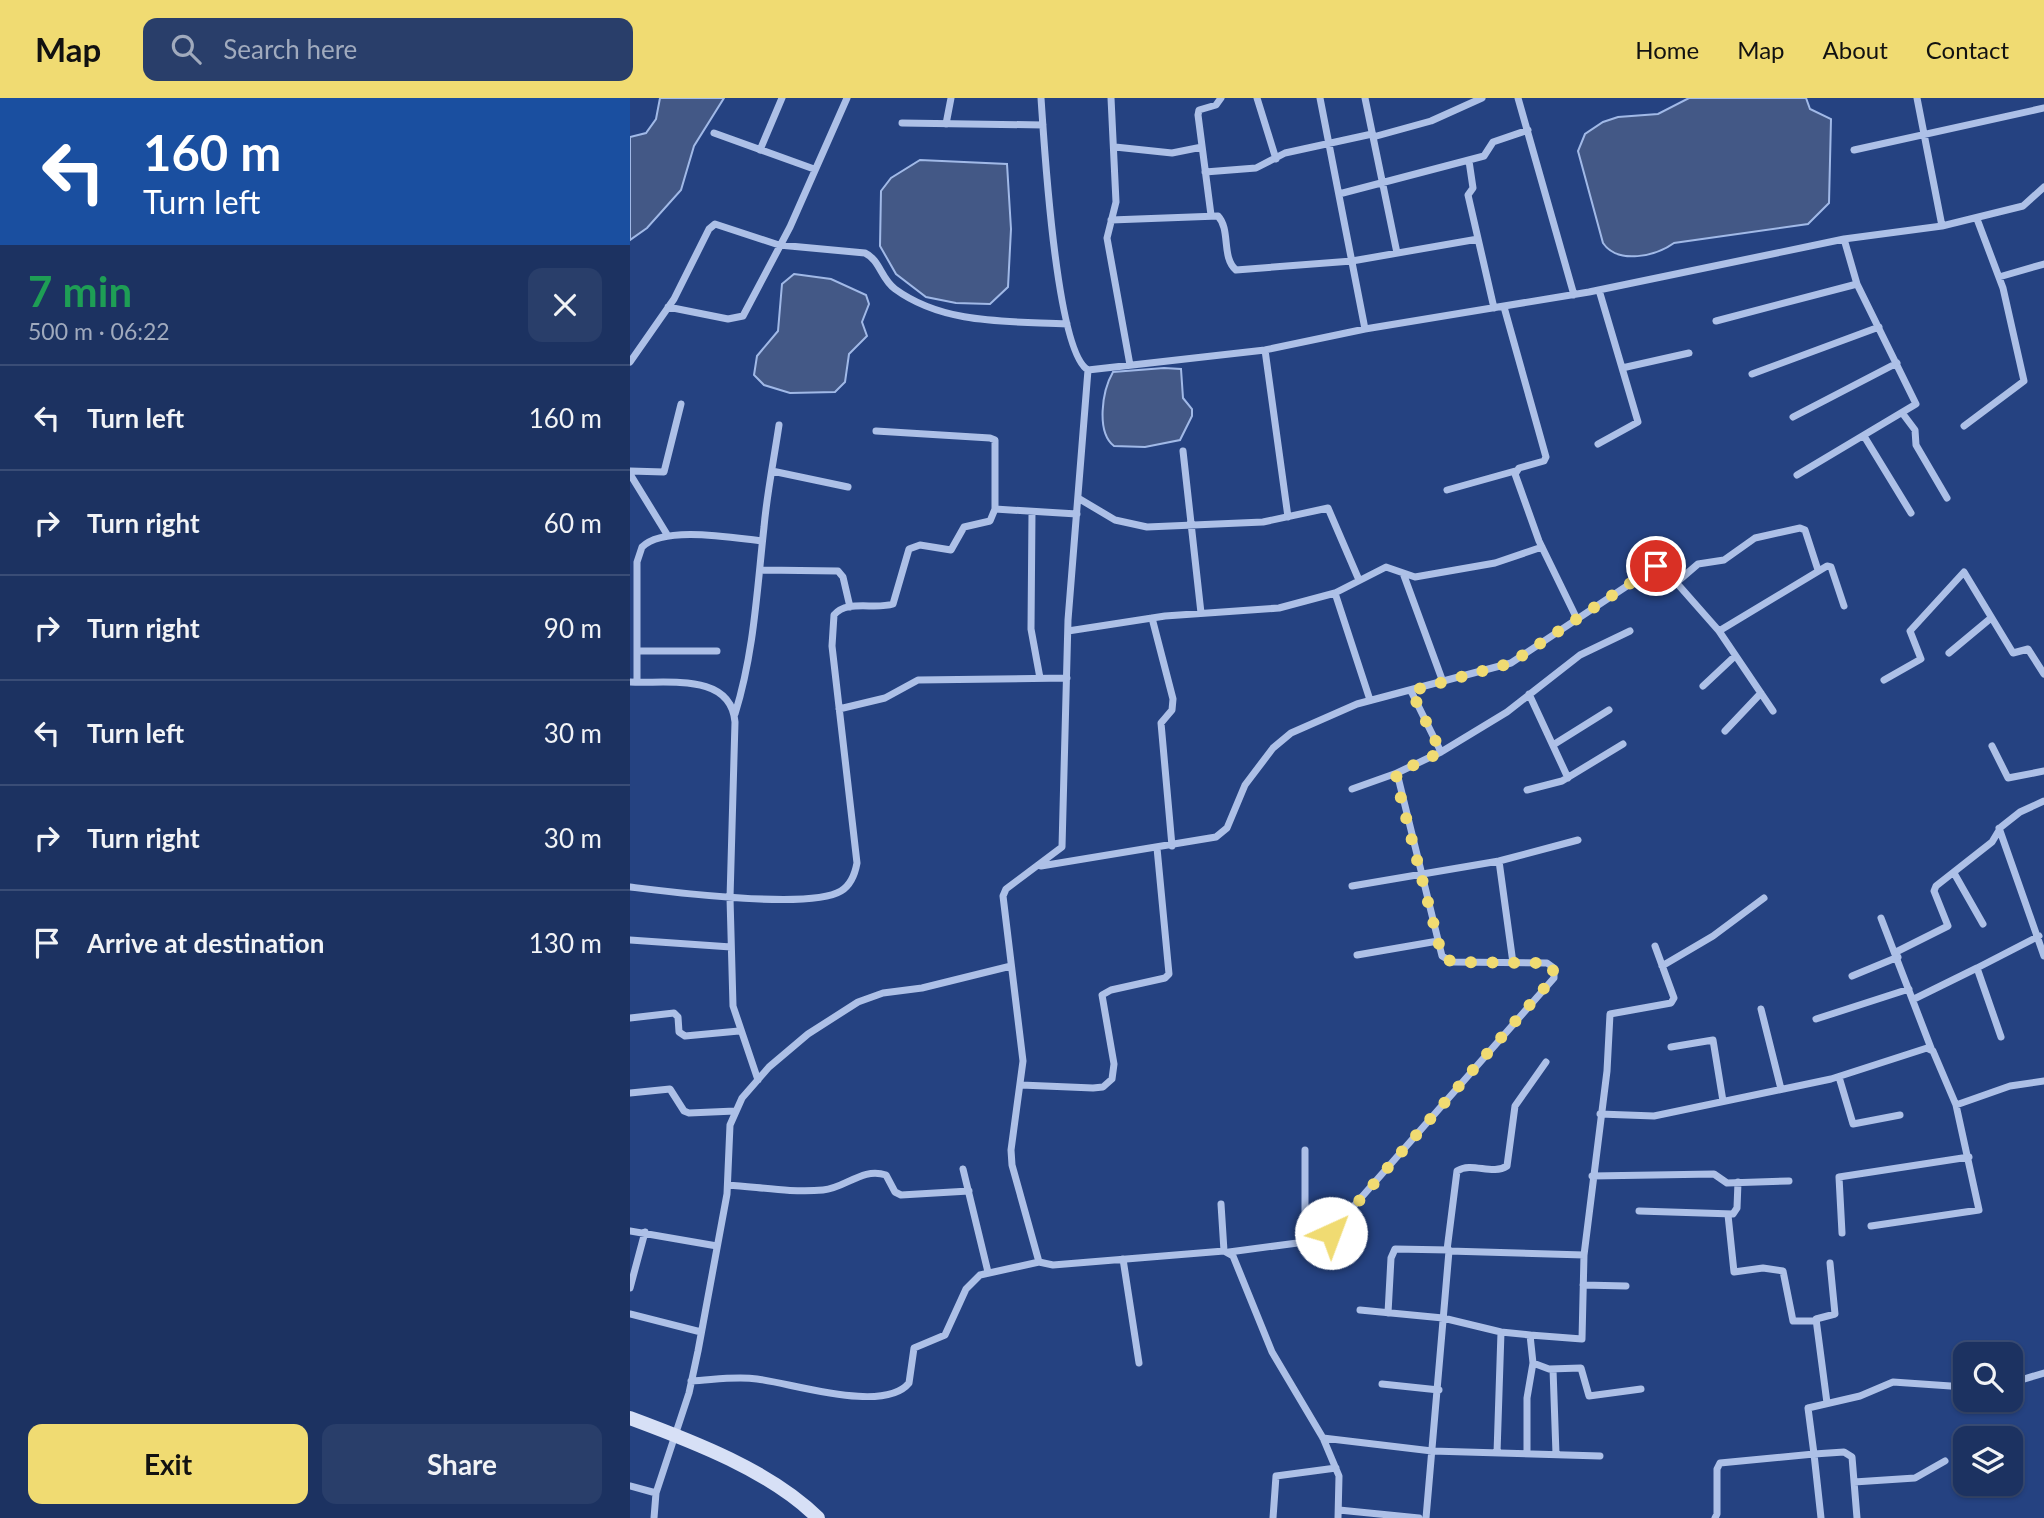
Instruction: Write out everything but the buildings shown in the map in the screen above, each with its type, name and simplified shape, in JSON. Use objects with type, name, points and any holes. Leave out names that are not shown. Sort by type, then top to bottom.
[{"type":"street","points":[[760,150],[782,98]]},
{"type":"street","points":[[668,307],[739,319],[779,246],[846,98]]},
{"type":"street","points":[[946,124],[951,98]]},
{"type":"street","points":[[1041,98],[1048,208],[1067,324],[1078,361],[1088,370],[1265,350],[1364,329],[1574,295],[1844,239],[1942,226],[2023,206],[2044,187]]},
{"type":"street","points":[[1111,98],[1116,208],[1107,238],[1130,365]]},
{"type":"street","points":[[1211,215],[1198,112],[1216,105],[1221,98]]},
{"type":"street","points":[[1257,98],[1276,159]]},
{"type":"street","points":[[1320,98],[1364,329]]},
{"type":"street","points":[[1364,98],[1397,253]]},
{"type":"street","points":[[1205,172],[1256,168],[1285,153],[1329,142],[1373,136],[1431,121],[1482,98]]},
{"type":"street","points":[[1518,98],[1574,295]]},
{"type":"street","points":[[1917,98],[1942,226]]},
{"type":"street","points":[[1854,150],[2044,108]]},
{"type":"street","points":[[902,123],[1043,125]]},
{"type":"street","points":[[1339,194],[1469,161],[1487,154],[1493,142],[1528,130]]},
{"type":"street","points":[[714,133],[814,169]]},
{"type":"street","points":[[1115,147],[1172,153],[1202,147]]},
{"type":"street","points":[[1469,161],[1473,188],[1468,195],[1494,308]]},
{"type":"street","points":[[1111,220],[1211,215],[1221,218],[1230,263],[1236,270],[1352,261],[1478,239]]},
{"type":"street","points":[[1964,426],[2024,381],[1999,277],[1977,219]]},
{"type":"street","points":[[630,362],[668,307],[712,225],[720,224],[779,246],[865,253],[873,257],[895,289],[934,310],[988,319],[1067,324]]},
{"type":"street","points":[[1797,475],[1915,407],[1917,402],[1857,284],[1844,239]]},
{"type":"street","points":[[1999,277],[2044,264]]},
{"type":"street","points":[[1716,321],[1857,284]]},
{"type":"street","points":[[1598,444],[1638,422],[1599,290]]},
{"type":"street","points":[[1447,490],[1515,471],[1544,461],[1546,457],[1504,307]]},
{"type":"street","points":[[1752,374],[1879,327]]},
{"type":"street","points":[[1265,350],[1288,517]]},
{"type":"street","points":[[1622,368],[1689,353]]},
{"type":"street","points":[[1793,417],[1897,363]]},
{"type":"street","points":[[1039,1262],[1011,1159],[1023,1061],[1003,895],[1006,889],[1062,846],[1068,631],[1088,370]]},
{"type":"street","points":[[630,472],[664,472],[681,404]]},
{"type":"street","points":[[1903,414],[1915,429],[1916,445],[1947,498]]},
{"type":"street","points":[[758,1080],[739,1031],[733,1006],[730,898],[734,715],[746,674],[779,425]]},
{"type":"street","points":[[630,887],[730,898],[820,897],[840,892],[848,886],[857,863],[832,627],[836,611],[850,607],[881,607],[893,604],[909,549],[920,545],[951,550],[964,527],[989,521],[995,509],[995,440],[876,431]]},
{"type":"street","points":[[1864,436],[1912,513]]},
{"type":"street","points":[[1182,450],[1193,524],[1201,613]]},
{"type":"street","points":[[772,471],[848,487]]},
{"type":"street","points":[[1515,471],[1542,547],[1577,619]]},
{"type":"street","points":[[630,472],[668,537]]},
{"type":"street","points":[[1078,498],[1109,517],[1135,526],[1263,522],[1322,507],[1328,508],[1359,580]]},
{"type":"street","points":[[995,509],[1077,514]]},
{"type":"street","points":[[1032,512],[1031,629],[1040,678]]},
{"type":"street","points":[[1677,582],[1698,564],[1724,560],[1755,538],[1800,528],[1805,530],[1818,570]]},
{"type":"street","points":[[734,715],[731,703],[716,688],[634,682],[639,554],[647,542],[682,535],[762,541]]},
{"type":"street","points":[[1068,631],[1152,618],[1279,608],[1335,593],[1386,567],[1415,577],[1487,565],[1542,547]]},
{"type":"street","points":[[1037,867],[1171,846],[1222,834],[1245,785],[1273,748],[1291,733],[1370,700],[1511,663],[1660,564],[1718,631],[1773,711]]},
{"type":"street","points":[[1718,631],[1827,566],[1831,567],[1844,606]]},
{"type":"street","points":[[760,569],[838,571],[843,577],[850,607]]},
{"type":"street","points":[[1403,573],[1443,682]]},
{"type":"street","points":[[1884,680],[1921,659],[1910,631],[1962,573],[1968,574],[2013,653],[2028,649],[2044,674]]},
{"type":"street","points":[[1335,593],[1370,700]]},
{"type":"street","points":[[1152,618],[1173,699],[1172,710],[1161,723],[1171,846]]},
{"type":"street","points":[[1950,653],[1991,618]]},
{"type":"street","points":[[1352,789],[1397,773],[1441,752],[1529,694],[1580,655],[1630,631]]},
{"type":"street","points":[[637,651],[717,650]]},
{"type":"street","points":[[1703,686],[1735,656]]},
{"type":"street","points":[[839,709],[885,698],[918,680],[1067,678]]},
{"type":"street","points":[[1411,691],[1441,752]]},
{"type":"street","points":[[1725,731],[1761,693]]},
{"type":"street","points":[[1529,694],[1568,778]]},
{"type":"street","points":[[1553,745],[1609,710]]},
{"type":"street","points":[[1527,790],[1568,778],[1623,744]]},
{"type":"street","points":[[1992,746],[2008,778],[2044,771]]},
{"type":"street","points":[[691,1381],[742,1378],[859,1396],[895,1394],[909,1383],[914,1348],[945,1335],[967,1289],[980,1275],[988,1272],[1039,1262],[1053,1265],[1227,1251],[1305,1242],[1331,1233],[1553,978],[1551,964],[1446,961],[1438,942],[1397,773]]},
{"type":"street","points":[[1852,976],[1948,926],[1934,891],[1992,842],[1999,828],[2020,812],[2044,801]]},
{"type":"street","points":[[1999,828],[2044,956]]},
{"type":"street","points":[[1352,886],[1499,861],[1578,840]]},
{"type":"street","points":[[1021,1085],[1093,1088],[1103,1087],[1112,1079],[1114,1064],[1102,995],[1111,990],[1165,978],[1169,974],[1157,848]]},
{"type":"street","points":[[1499,861],[1513,963]]},
{"type":"street","points":[[1954,873],[1983,924]]},
{"type":"street","points":[[1662,966],[1713,936],[1764,898]]},
{"type":"street","points":[[1871,1226],[1979,1210],[1956,1105],[1881,918]]},
{"type":"street","points":[[1914,999],[2039,936]]},
{"type":"street","points":[[630,940],[682,946],[731,947]]},
{"type":"street","points":[[1357,955],[1438,942]]},
{"type":"street","points":[[1360,1310],[1443,1318],[1501,1332],[1582,1339],[1584,1255],[1609,1014],[1673,1000],[1655,946]]},
{"type":"street","points":[[654,1518],[656,1493],[673,1434],[689,1393],[728,1185],[730,1125],[735,1111],[758,1080],[807,1034],[858,1002],[883,993],[922,988],[1011,966]]},
{"type":"street","points":[[1977,968],[2001,1037]]},
{"type":"street","points":[[1816,1019],[1909,989]]},
{"type":"street","points":[[1761,1009],[1781,1089]]},
{"type":"street","points":[[630,1018],[674,1013],[678,1017],[679,1032],[685,1036],[739,1031]]},
{"type":"street","points":[[1671,1047],[1713,1041],[1723,1101]]},
{"type":"street","points":[[1600,1114],[1654,1115],[1839,1077],[1931,1048]]},
{"type":"street","points":[[1426,1518],[1457,1171],[1463,1167],[1500,1170],[1507,1166],[1515,1106],[1546,1062]]},
{"type":"street","points":[[1839,1077],[1853,1124],[1900,1115]]},
{"type":"street","points":[[1956,1105],[2010,1086],[2044,1081]]},
{"type":"street","points":[[630,1093],[670,1089],[679,1105],[689,1113],[735,1111]]},
{"type":"street","points":[[1305,1242],[1306,1150]]},
{"type":"street","points":[[1842,1233],[1839,1177],[1969,1157]]},
{"type":"street","points":[[963,1169],[988,1272]]},
{"type":"street","points":[[728,1185],[823,1191],[859,1175],[878,1173],[886,1175],[898,1195],[969,1191]]},
{"type":"street","points":[[1592,1176],[1714,1174],[1727,1183],[1790,1181]]},
{"type":"street","points":[[1639,1211],[1728,1214],[1737,1208],[1738,1182]]},
{"type":"street","points":[[1221,1204],[1227,1251],[1265,1337],[1323,1438],[1336,1468],[1340,1482],[1338,1514],[1419,1518]]},
{"type":"street","points":[[1728,1214],[1734,1272],[1763,1268],[1783,1271],[1793,1321],[1816,1321]]},
{"type":"street","points":[[630,1230],[717,1246]]},
{"type":"street","points":[[630,1288],[645,1232]]},
{"type":"street","points":[[1388,1313],[1391,1258],[1395,1249],[1584,1255]]},
{"type":"street","points":[[1123,1259],[1139,1363]]},
{"type":"street","points":[[1827,1403],[1816,1317],[1835,1314],[1830,1264]]},
{"type":"street","points":[[1583,1285],[1626,1286]]},
{"type":"street","points":[[630,1314],[701,1332]]},
{"type":"street","points":[[1497,1453],[1501,1332]]},
{"type":"street","points":[[1527,1454],[1527,1398],[1533,1363],[1530,1335]]},
{"type":"street","points":[[1533,1363],[1553,1369],[1581,1368],[1590,1396],[1641,1389]]},
{"type":"street","points":[[1553,1369],[1556,1454]]},
{"type":"street","points":[[2023,1379],[2044,1373]]},
{"type":"street","points":[[1821,1518],[1808,1408],[1860,1396],[1893,1382],[1953,1386]]},
{"type":"street","points":[[1382,1384],[1439,1390]]},
{"type":"street","points":[[630,1418],[673,1434],[775,1483],[800,1499],[818,1518]]},
{"type":"street","points":[[1323,1438],[1432,1451],[1600,1456]]},
{"type":"street","points":[[1716,1518],[1717,1469],[1720,1462],[1814,1454],[1851,1454],[1857,1518]]},
{"type":"street","points":[[1854,1482],[1915,1478],[1944,1461]]},
{"type":"street","points":[[1273,1518],[1276,1476],[1336,1468]]},
{"type":"street","points":[[630,1486],[656,1493]]},
{"type":"water","points":[[660,98],[724,98],[694,146],[681,190],[647,228],[630,240],[630,137],[646,133],[656,119]]},
{"type":"water","points":[[1689,98],[1806,98],[1810,109],[1831,119],[1829,203],[1808,224],[1674,243],[1648,255],[1627,256],[1610,250],[1603,243],[1578,151],[1585,134],[1603,122],[1618,117],[1658,114]]},
{"type":"water","points":[[920,160],[1007,164],[1011,229],[1008,287],[990,304],[956,303],[926,297],[896,274],[880,246],[881,191],[891,178]]},
{"type":"water","points":[[794,274],[831,279],[866,295],[869,304],[862,322],[867,336],[849,354],[845,382],[835,392],[790,393],[764,385],[754,375],[757,356],[778,331],[782,284]]},
{"type":"water","points":[[1181,369],[1183,398],[1192,409],[1192,416],[1180,440],[1145,447],[1114,446],[1108,440],[1103,421],[1106,390],[1113,372]]},
{"type":"route","points":[[1331,1233],[1501,1040],[1553,978],[1554,972],[1551,964],[1547,963],[1452,962],[1446,961],[1442,956],[1396,779],[1397,773],[1405,768],[1441,752],[1411,691],[1511,663],[1656,566]]}]
